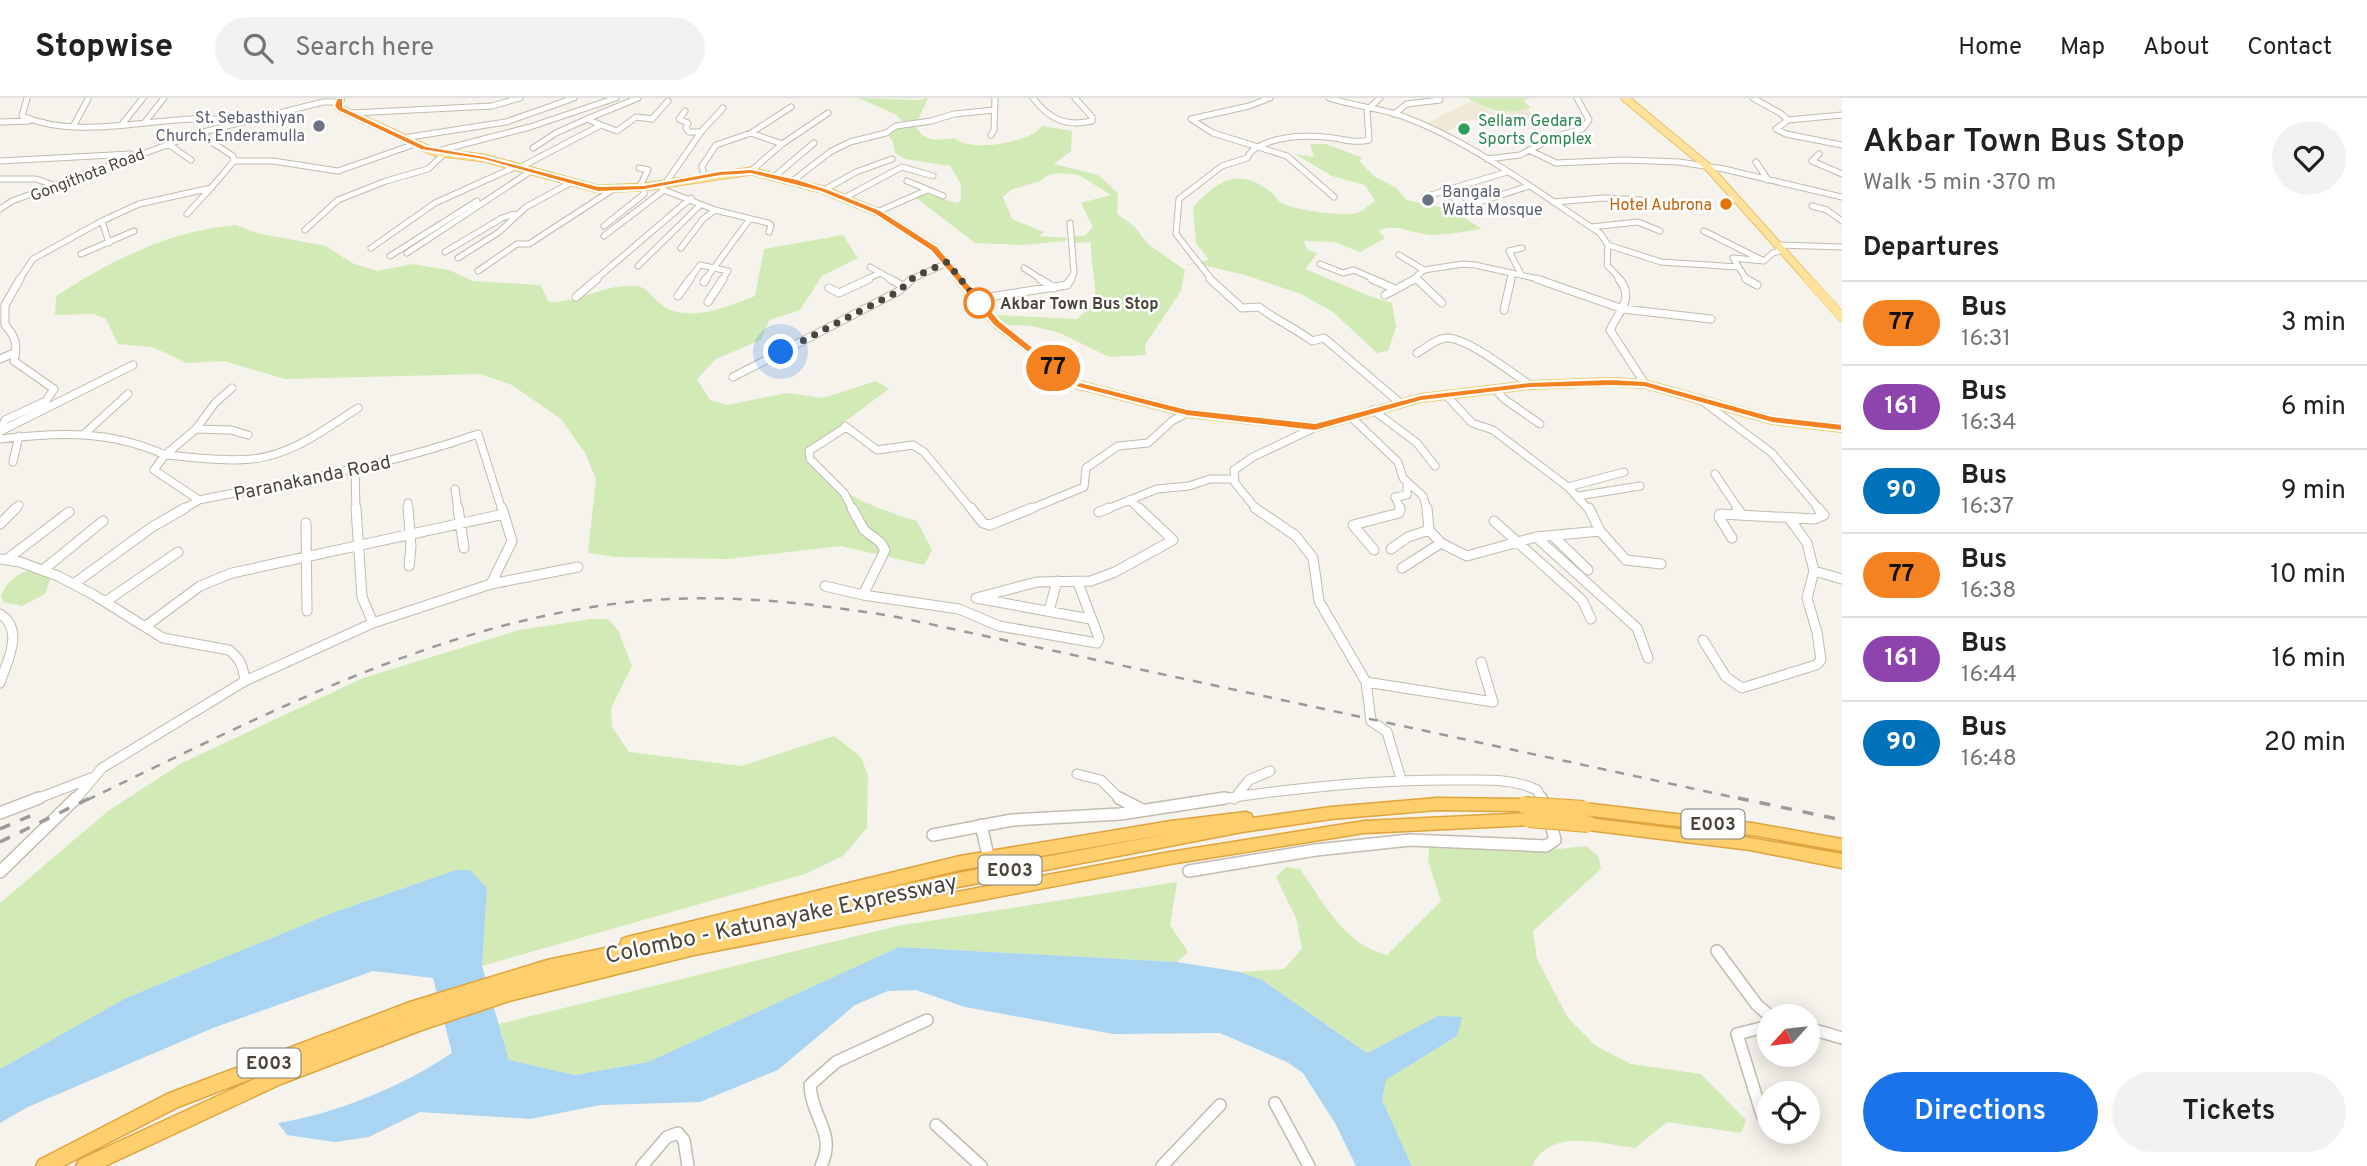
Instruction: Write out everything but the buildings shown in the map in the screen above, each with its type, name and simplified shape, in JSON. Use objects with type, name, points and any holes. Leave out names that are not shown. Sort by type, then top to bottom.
[{"type":"highway","name":"Colombo - Katunayake Expressway","points":[[85,1166],[277,1077],[422,1023],[547,968],[958,880],[1298,818],[1437,804],[1527,812],[1588,824],[1750,844],[1842,861]]},
{"type":"highway","name":"Colombo - Katunayake Expressway","points":[[45,1166],[173,1100],[411,1010],[506,987],[694,948],[1170,858],[1364,827],[1584,809],[1752,829],[1842,845]]},
{"type":"highway","points":[[596,955],[767,901],[987,851],[1122,828],[1339,813]]},
{"type":"highway","points":[[654,937],[960,863],[1171,827],[1244,818]]},
{"type":"highway","points":[[547,968],[963,871],[1220,826],[1298,818]]},
{"type":"main road","points":[[1625,98],[1707,166],[1842,317]]},
{"type":"main road","points":[[339,100],[338,106],[434,152],[484,158],[612,190],[663,186],[704,176],[751,171],[794,180],[844,198],[877,212],[917,235],[947,262],[996,323],[1072,383],[1187,413],[1315,427],[1399,402],[1446,395],[1530,385],[1645,384],[1772,420],[1842,428]]},
{"type":"street","points":[[27,98],[22,116],[29,121]]},
{"type":"street","points":[[123,123],[143,98]]},
{"type":"street","points":[[145,122],[164,98]]},
{"type":"street","points":[[489,98],[501,104]]},
{"type":"street","points":[[352,113],[501,104],[520,98]]},
{"type":"street","points":[[399,136],[506,122],[574,98]]},
{"type":"street","points":[[424,148],[526,125],[601,98]]},
{"type":"street","points":[[434,152],[530,127],[616,98]]},
{"type":"street","points":[[533,148],[556,133],[638,98]]},
{"type":"street","points":[[991,135],[994,130],[995,98]]},
{"type":"street","points":[[1033,98],[1045,115],[1056,121],[1070,124],[1091,121],[1092,117],[1075,98]]},
{"type":"street","points":[[1270,98],[1249,106],[1191,119],[1213,133],[1287,156],[1334,197]]},
{"type":"street","points":[[1332,98],[1367,110],[1394,114],[1437,131],[1507,172],[1604,237],[1608,245],[1607,265],[1627,293],[1623,309],[1610,330],[1645,384]]},
{"type":"street","points":[[1367,110],[1380,98]]},
{"type":"street","points":[[1753,98],[1761,105],[1779,111],[1788,120]]},
{"type":"street","points":[[74,125],[88,99]]},
{"type":"street","points":[[1486,159],[1507,157],[1529,150],[1588,124],[1587,114],[1575,99]]},
{"type":"street","name":"Gongithota Road","points":[[0,209],[12,201],[203,132],[339,100]]},
{"type":"street","points":[[1394,114],[1408,104],[1440,100]]},
{"type":"street","points":[[586,119],[617,131],[636,117],[652,119],[668,101]]},
{"type":"street","points":[[704,176],[702,166],[712,148],[751,133],[791,107]]},
{"type":"street","points":[[604,236],[663,186],[701,132],[723,108]]},
{"type":"street","points":[[794,180],[830,152],[850,142],[886,133],[896,126],[931,121],[954,114],[994,110]]},
{"type":"street","points":[[1367,110],[1369,140],[1357,143],[1326,137],[1298,136],[1276,139],[1251,150],[1247,158],[1222,166],[1179,199],[1176,234],[1209,278],[1242,308],[1259,307],[1272,317],[1290,324],[1312,341],[1324,338],[1399,402]]},
{"type":"street","points":[[685,111],[679,119],[688,123],[686,128],[689,132],[701,132]]},
{"type":"street","points":[[751,171],[782,144],[828,113]]},
{"type":"street","points":[[1842,115],[1788,120],[1776,129],[1786,134],[1842,145]]},
{"type":"street","points":[[0,122],[29,121],[74,125],[213,117],[243,122]]},
{"type":"street","points":[[399,136],[487,122]]},
{"type":"street","points":[[371,248],[435,203],[517,168],[601,125]]},
{"type":"street","points":[[203,132],[233,156],[234,161]]},
{"type":"street","points":[[751,133],[782,144]]},
{"type":"street","points":[[775,176],[814,143]]},
{"type":"street","points":[[168,144],[191,160]]},
{"type":"street","points":[[187,214],[229,170],[227,167],[234,161],[273,161],[338,171],[415,144]]},
{"type":"street","points":[[1529,150],[1556,163],[1648,160],[1707,166],[1842,197]]},
{"type":"street","points":[[305,230],[338,200],[386,181],[428,169],[445,153]]},
{"type":"street","points":[[0,161],[136,154]]},
{"type":"street","points":[[1819,154],[1812,161],[1842,174]]},
{"type":"street","points":[[824,191],[856,172],[892,159]]},
{"type":"street","points":[[1756,162],[1768,180]]},
{"type":"street","points":[[844,198],[902,167],[933,176]]},
{"type":"street","points":[[604,226],[612,216],[645,194],[642,188],[648,170],[639,168]]},
{"type":"street","points":[[407,253],[531,171]]},
{"type":"street","points":[[1424,197],[1507,172]]},
{"type":"street","points":[[0,179],[36,178],[56,187]]},
{"type":"street","points":[[907,181],[943,196]]},
{"type":"street","points":[[445,252],[502,218],[519,212],[572,182]]},
{"type":"street","points":[[663,186],[691,198],[700,205],[771,225],[769,232]]},
{"type":"street","points":[[1442,191],[1467,206],[1529,186]]},
{"type":"street","points":[[0,432],[2,418],[46,401],[54,389],[14,361],[17,349],[15,336],[5,325],[3,316],[9,295],[33,259],[139,204],[211,188]]},
{"type":"street","points":[[478,271],[517,244],[529,244],[612,190]]},
{"type":"street","points":[[877,212],[927,190]]},
{"type":"street","points":[[390,256],[448,217],[487,198]]},
{"type":"street","points":[[576,297],[691,198]]},
{"type":"street","points":[[1553,202],[1604,198],[1642,200]]},
{"type":"street","points":[[638,266],[700,205]]},
{"type":"street","points":[[1812,206],[1827,211],[1842,222]]},
{"type":"street","points":[[681,247],[703,219],[715,210]]},
{"type":"street","points":[[458,258],[499,232],[519,212]]},
{"type":"street","points":[[704,282],[750,220]]},
{"type":"street","points":[[102,221],[109,243]]},
{"type":"street","points":[[1591,227],[1638,222],[1660,231]]},
{"type":"street","points":[[976,299],[1067,285],[1074,273],[1070,223]]},
{"type":"street","points":[[1704,231],[1764,261]]},
{"type":"street","points":[[81,254],[134,232]]},
{"type":"street","points":[[1608,245],[1661,262],[1738,267]]},
{"type":"street","points":[[1757,285],[1749,284],[1732,258],[1764,261],[1781,248],[1842,247]]},
{"type":"street","points":[[1521,274],[1509,251],[1522,248]]},
{"type":"street","points":[[1399,255],[1424,270]]},
{"type":"street","points":[[733,377],[899,291],[914,277],[947,262]]},
{"type":"street","points":[[1320,264],[1343,273],[1354,270],[1395,289]]},
{"type":"street","points":[[1385,295],[1416,278],[1424,270],[1463,264],[1521,274],[1623,309],[1711,319]]},
{"type":"street","points":[[678,296],[700,265],[728,271],[708,302]]},
{"type":"street","points":[[870,267],[903,286]]},
{"type":"street","points":[[1024,268],[1054,288]]},
{"type":"street","points":[[829,288],[839,293],[880,273]]},
{"type":"street","points":[[1504,310],[1512,273]]},
{"type":"street","points":[[1416,278],[1442,303]]},
{"type":"street","points":[[1417,353],[1443,339],[1453,339],[1530,385]]},
{"type":"street","points":[[0,359],[14,354]]},
{"type":"street","points":[[0,432],[133,366]]},
{"type":"street","points":[[75,583],[152,527],[186,510],[199,500],[155,470],[155,467],[196,429],[215,403],[232,388]]},
{"type":"street","points":[[1495,389],[1504,399],[1540,424]]},
{"type":"street","points":[[83,435],[128,394]]},
{"type":"street","points":[[1446,395],[1472,423],[1493,430],[1578,496],[1588,507],[1600,531],[1626,560],[1661,564]]},
{"type":"street","points":[[1701,400],[1772,453],[1824,515],[1815,519],[1726,513],[1719,517],[1732,538]]},
{"type":"street","points":[[0,439],[48,433],[116,437],[136,442],[165,455],[253,458],[299,445],[358,408]]},
{"type":"street","points":[[1373,410],[1417,443],[1435,466]]},
{"type":"street","points":[[863,595],[885,550],[880,542],[864,530],[844,493],[815,465],[809,452],[845,426],[877,450],[913,445],[925,452],[983,523],[990,525],[1084,487],[1086,468],[1118,446],[1148,443],[1172,421],[1187,413]]},
{"type":"street","points":[[1351,417],[1370,432],[1376,445],[1398,462],[1399,476],[1407,485],[1420,492],[1427,504],[1429,530],[1441,542],[1467,556],[1498,544],[1510,544],[1536,537],[1600,531]]},
{"type":"street","points":[[1315,427],[1299,438],[1242,462],[1234,470],[1233,479],[1254,508],[1297,538],[1312,554],[1316,564],[1315,589],[1319,601],[1366,682],[1371,721],[1387,732],[1401,779]]},
{"type":"street","points":[[196,429],[230,430],[248,435]]},
{"type":"street","name":"Paranakanda Road","points":[[199,500],[438,449],[478,434],[504,514]]},
{"type":"street","points":[[13,462],[19,436]]},
{"type":"street","points":[[355,468],[357,548],[362,597],[373,623]]},
{"type":"street","points":[[1568,487],[1624,472]]},
{"type":"street","points":[[1715,474],[1742,514]]},
{"type":"street","points":[[1099,512],[1157,489],[1189,486],[1210,479],[1233,479]]},
{"type":"street","points":[[1374,550],[1353,524],[1399,513],[1402,510],[1395,497],[1408,495],[1407,485]]},
{"type":"street","points":[[1578,496],[1640,486]]},
{"type":"street","points":[[455,489],[464,548]]},
{"type":"street","points":[[1090,619],[976,598],[1039,582],[1078,583],[1115,572],[1172,540],[1166,531],[1129,500]]},
{"type":"street","points":[[408,503],[409,566]]},
{"type":"street","points":[[0,524],[19,505]]},
{"type":"street","points":[[3,560],[69,512]]},
{"type":"street","points":[[146,626],[200,586],[232,573],[504,514],[512,541],[491,583]]},
{"type":"street","points":[[1703,640],[1726,677],[1742,688],[1816,665],[1821,660],[1819,641],[1807,598],[1814,570],[1807,543],[1790,518]]},
{"type":"street","points":[[43,570],[103,521]]},
{"type":"street","points":[[1494,521],[1582,600],[1591,619]]},
{"type":"street","points":[[306,523],[307,611]]},
{"type":"street","points":[[1391,549],[1408,537],[1429,530]]},
{"type":"street","points":[[1536,537],[1637,628],[1648,658]]},
{"type":"street","points":[[1553,537],[1588,570]]},
{"type":"street","points":[[1402,568],[1441,542]]},
{"type":"street","points":[[105,601],[178,552]]},
{"type":"street","points":[[3,560],[43,570],[75,583],[146,626],[156,635],[170,640],[212,643],[228,650],[239,657],[245,669],[245,681]]},
{"type":"street","points":[[0,813],[91,778],[119,756],[245,681],[373,623],[482,589],[491,583],[578,567]]},
{"type":"street","points":[[1814,570],[1842,579]]},
{"type":"street","points":[[1049,611],[1057,581]]},
{"type":"street","points":[[825,586],[899,602],[959,609],[999,625],[1097,643],[1099,638],[1078,583]]},
{"type":"street","points":[[0,614],[13,625],[14,638],[0,683]]},
{"type":"street","points":[[1366,682],[1493,702],[1481,662]]},
{"type":"street","points":[[1234,799],[1246,781],[1270,771]]},
{"type":"street","points":[[1077,774],[1101,780],[1121,800],[1143,811]]},
{"type":"street","points":[[0,872],[65,811],[91,778]]},
{"type":"street","points":[[933,835],[981,825],[1143,811],[1333,784],[1401,779],[1518,782],[1528,785],[1541,797],[1554,830],[1555,840],[1552,845],[1546,846],[1410,840],[1316,850],[1189,870]]},
{"type":"street","points":[[981,825],[987,851]]},
{"type":"street","points":[[1717,951],[1757,1006]]},
{"type":"street","points":[[821,1166],[827,1158],[830,1140],[809,1097],[810,1085],[836,1062],[927,1020]]},
{"type":"street","points":[[1757,1029],[1737,1034],[1757,1099]]},
{"type":"street","points":[[1820,1032],[1842,1038]]},
{"type":"street","points":[[1275,1103],[1309,1166]]},
{"type":"street","points":[[1166,1165],[1220,1105]]},
{"type":"street","points":[[936,1125],[981,1166]]},
{"type":"street","points":[[642,1166],[667,1138],[678,1133],[684,1140],[688,1166]]},
{"type":"shaded area","points":[[1472,101],[1492,112],[1527,108],[1534,118],[1486,124],[1473,119],[1442,134],[1423,125]]},
{"type":"green space","points":[[858,98],[928,98],[918,120],[902,121],[895,114]]},
{"type":"green space","points":[[1467,98],[1529,98],[1523,100],[1531,108],[1498,111]]},
{"type":"green space","points":[[913,122],[929,139],[954,138],[973,145],[1013,141],[1035,132],[1042,126],[1072,131],[1071,151],[1054,164],[1098,175],[1118,193],[1117,214],[1135,227],[1148,244],[1185,270],[1181,291],[1145,345],[1146,355],[1109,357],[1060,333],[1032,326],[1008,325],[995,315],[1077,319],[1095,303],[1091,242],[1074,243],[1074,236],[1085,236],[1093,227],[1081,203],[1111,195],[1079,175],[1048,175],[1040,181],[1011,190],[1003,197],[1012,219],[1044,232],[1039,236],[1067,238],[1066,241],[1022,245],[975,243],[915,197],[923,193],[956,203],[961,201],[961,184],[950,166],[905,159],[895,153],[893,142],[887,134],[899,123]]},
{"type":"green space","points":[[1310,144],[1326,144],[1363,158],[1359,161],[1375,177],[1395,187],[1407,200],[1452,210],[1482,229],[1432,235],[1398,228],[1384,229],[1378,231],[1384,239],[1360,252],[1334,242],[1304,241],[1307,249],[1317,254],[1305,269],[1392,303],[1396,327],[1388,351],[1377,353],[1333,312],[1301,294],[1245,275],[1198,264],[1184,265],[1209,260],[1196,243],[1193,207],[1211,190],[1229,180],[1248,180],[1271,192],[1282,203],[1319,212],[1357,213],[1375,201],[1365,185],[1332,176],[1295,154],[1314,157]]},
{"type":"green space","points":[[236,225],[256,233],[326,246],[352,263],[377,271],[413,264],[449,270],[473,281],[540,285],[549,302],[635,286],[647,290],[671,310],[682,313],[708,312],[755,296],[764,249],[843,235],[858,258],[822,276],[800,310],[769,320],[761,340],[716,359],[697,379],[710,400],[727,405],[787,393],[823,398],[876,381],[889,389],[812,446],[815,461],[824,474],[852,496],[917,521],[932,550],[924,565],[841,546],[728,559],[616,557],[588,553],[596,479],[585,453],[561,419],[512,385],[480,374],[285,379],[224,361],[187,363],[152,347],[118,344],[106,319],[94,314],[55,315],[56,296],[120,259],[187,234]]},
{"type":"green space","points":[[31,570],[51,578],[45,594],[20,607],[4,603],[1,596],[9,583],[16,576]]},
{"type":"green space","points":[[608,619],[618,630],[632,666],[611,708],[612,727],[629,752],[741,766],[834,736],[861,757],[868,776],[867,828],[843,856],[805,874],[482,966],[487,888],[456,870],[332,913],[126,998],[0,1069],[0,903],[108,811],[182,763],[363,678],[519,630]]},
{"type":"green space","points":[[1586,846],[1598,856],[1601,869],[1533,931],[1537,959],[1568,1018],[1596,1046],[1631,1064],[1701,1074],[1746,1120],[1741,1133],[1667,1122],[1635,1148],[1592,1142],[1564,1142],[1551,1146],[1540,1154],[1532,1166],[1412,1166],[1382,1100],[1386,1080],[1457,1036],[1438,1016],[1367,1053],[1262,980],[1240,972],[1284,969],[1302,949],[1296,918],[1276,877],[1286,867],[1300,869],[1336,921],[1347,932],[1372,950],[1387,955],[1441,901],[1428,860],[1429,848],[1530,852]]},
{"type":"green space","points":[[1177,882],[1170,925],[1188,952],[1177,962],[899,947],[648,1062],[575,1075],[509,1060],[499,1024],[897,926]]},
{"type":"water","points":[[456,870],[470,870],[487,888],[482,966],[509,1060],[575,1075],[648,1062],[899,947],[1177,962],[1240,972],[1262,980],[1367,1053],[1438,1016],[1462,1017],[1457,1036],[1386,1080],[1382,1100],[1412,1166],[1356,1166],[1335,1123],[1303,1073],[1287,1062],[1220,1033],[1113,1034],[965,1007],[916,990],[888,991],[855,1005],[778,1070],[700,1102],[600,1105],[530,1119],[420,1112],[369,1137],[335,1142],[287,1135],[278,1123],[323,1113],[368,1097],[412,1077],[452,1053],[433,978],[373,971],[213,1028],[28,1107],[0,1123],[0,1069],[126,998],[332,913]]},
{"type":"railway","points":[[87,800],[340,682],[471,635],[538,617],[606,605],[715,598],[788,602],[897,617],[1746,800]]},
{"type":"railway","points":[[0,842],[90,798]]},
{"type":"railway","points":[[1738,798],[1842,820]]},
{"type":"railway","points":[[0,829],[37,813]]},
{"type":"bus line","name":"77","points":[[341,98],[338,106],[341,109],[424,148],[484,158],[598,189],[644,187],[751,171],[794,180],[862,205],[917,235],[935,249],[996,323],[1072,383],[1187,413],[1315,427],[1421,398],[1530,385],[1612,383],[1645,384],[1772,420],[1842,428]]},
{"type":"place","name":"St. Sebasthiyan Church, Enderamulla","points":[[319,126]]},
{"type":"place","name":"Sellam Gedara Sports Complex","points":[[1464,129]]},
{"type":"place","name":"Bangala Watta Mosque","points":[[1428,200]]},
{"type":"place","name":"Hotel Aubrona","points":[[1726,204]]},
{"type":"place","name":"Akbar Town Bus Stop","points":[[979,303]]},
{"type":"route","points":[[781,352],[899,291],[905,282],[947,262],[982,306],[979,303]]}]
